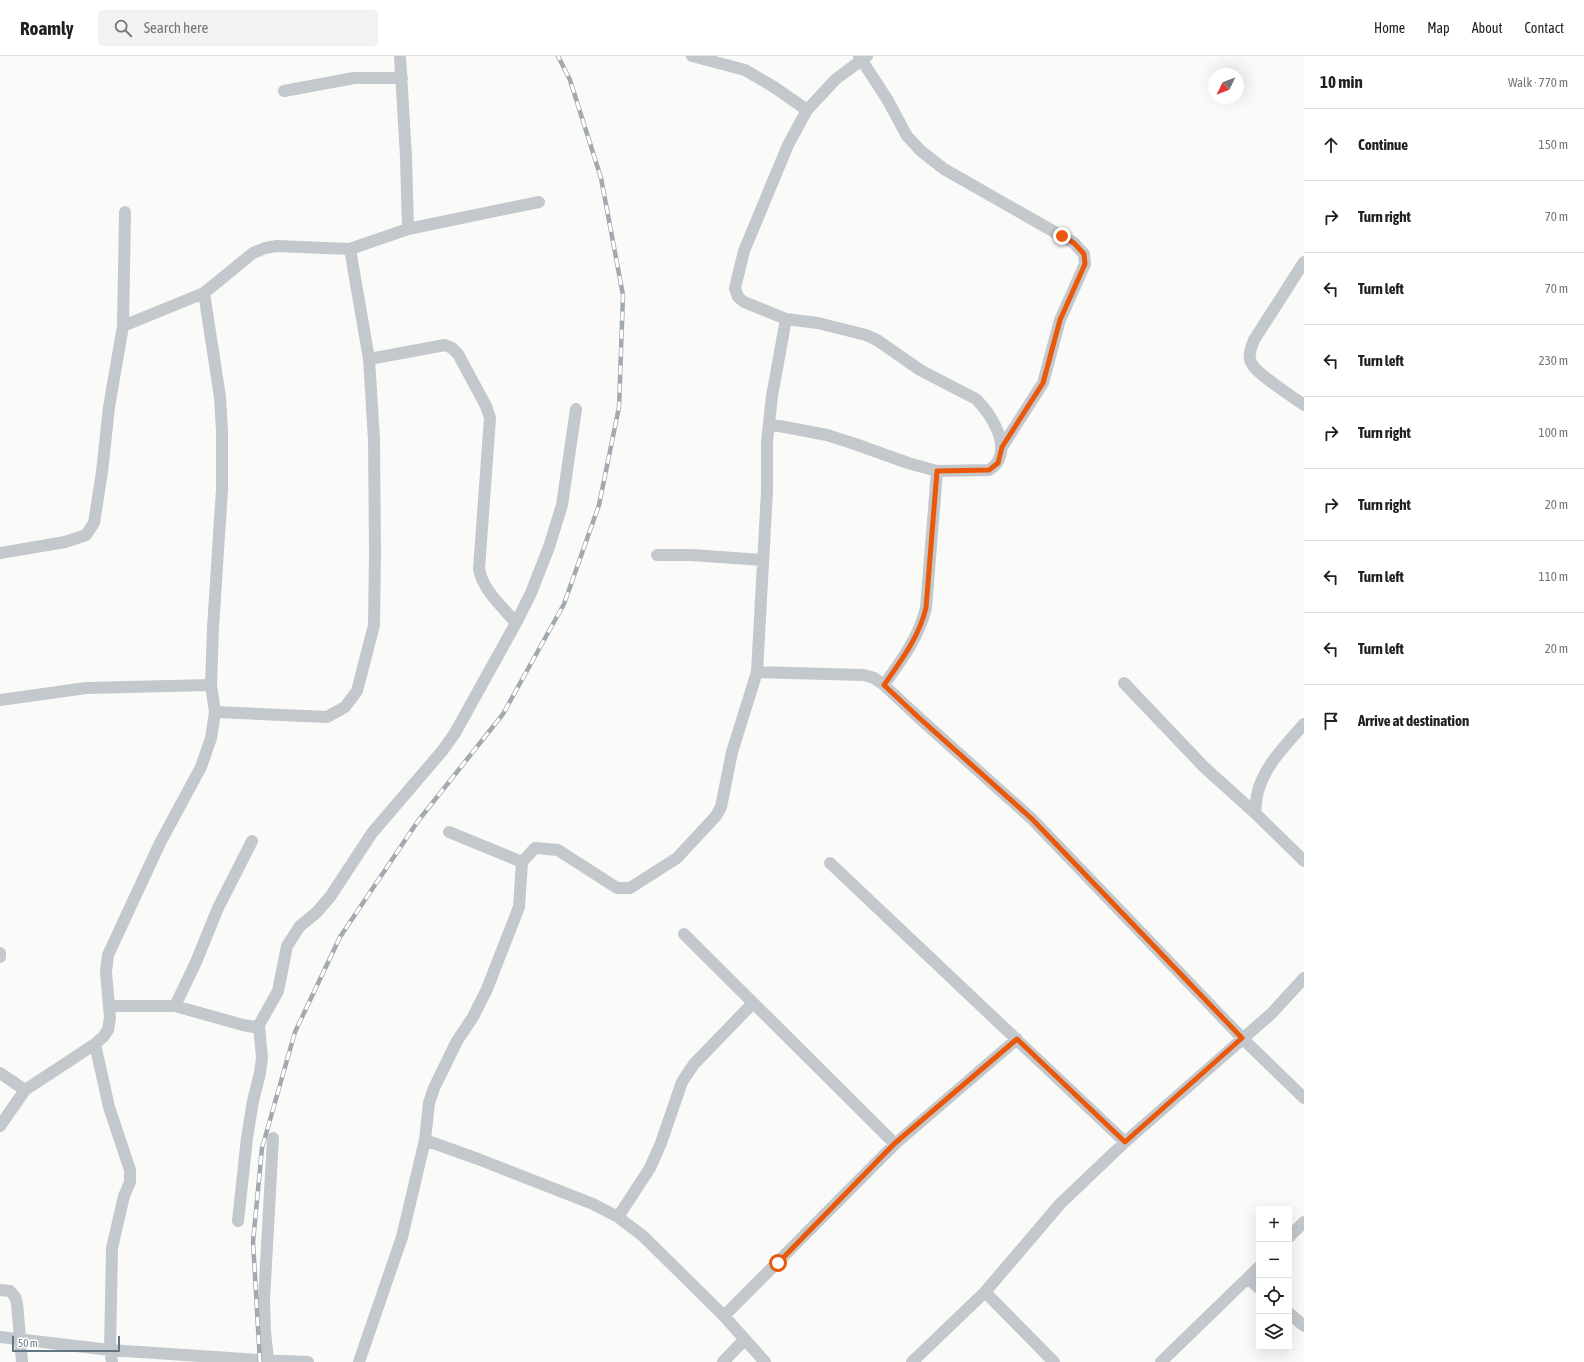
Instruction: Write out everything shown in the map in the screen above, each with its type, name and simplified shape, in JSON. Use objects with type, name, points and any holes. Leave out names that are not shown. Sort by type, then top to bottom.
[{"type":"street","points":[[400,56],[408,229]]},
{"type":"street","points":[[692,56],[745,70],[774,87],[807,110]]},
{"type":"street","points":[[769,424],[827,435],[908,463],[937,471],[989,470],[998,463],[1002,447],[1043,383],[1060,320],[1085,264],[1084,254],[1074,243],[944,169],[921,152],[907,136],[862,57],[836,80],[807,110],[786,152],[744,251],[735,288],[738,297],[744,302],[786,319],[818,323],[866,335],[877,340],[920,370],[976,399],[992,419],[1002,447]]},
{"type":"street","points":[[284,91],[354,78],[402,78]]},
{"type":"street","points":[[123,326],[204,293],[253,253],[265,248],[277,246],[350,249],[408,229],[539,202]]},
{"type":"street","points":[[0,553],[65,542],[86,535],[94,523],[102,472],[109,407],[123,326],[125,212]]},
{"type":"street","points":[[215,712],[327,717],[345,707],[357,691],[374,624],[374,440],[369,359],[350,249]]},
{"type":"street","points":[[1304,262],[1254,340],[1250,352],[1251,364],[1260,373],[1304,405]]},
{"type":"street","points":[[0,1126],[25,1090],[95,1044],[108,1030],[110,1018],[106,972],[108,955],[160,843],[200,766],[211,738],[215,712],[211,685],[214,606],[222,489],[222,432],[220,397],[204,293]]},
{"type":"street","points":[[359,1362],[402,1237],[425,1140],[429,1103],[434,1088],[487,989],[519,907],[522,862],[535,848],[558,850],[617,888],[630,888],[677,858],[716,816],[721,807],[732,752],[757,672],[767,490],[767,442],[772,396],[786,319]]},
{"type":"street","points":[[369,359],[445,345],[452,348],[458,354],[486,406],[490,418],[480,570],[481,579],[485,587],[516,623]]},
{"type":"street","points":[[238,1221],[247,1138],[262,1058],[259,1025],[278,991],[287,946],[300,926],[316,913],[330,897],[372,833],[443,750],[455,733],[516,623],[531,593],[562,505],[576,409]]},
{"type":"street","points":[[884,685],[914,642],[924,614],[937,471]]},
{"type":"street","points":[[657,555],[690,555],[763,560]]},
{"type":"street","points":[[757,672],[864,675],[874,678],[884,685],[1032,819],[1242,1038],[1304,1098]]},
{"type":"street","points":[[1124,683],[1204,767],[1255,813],[1304,861]]},
{"type":"street","points":[[0,700],[86,688],[211,685]]},
{"type":"street","points":[[1255,813],[1257,792],[1262,778],[1271,764],[1304,724]]},
{"type":"street","points":[[449,832],[522,862]]},
{"type":"street","points":[[175,1006],[196,962],[218,908],[252,841]]},
{"type":"street","points":[[830,863],[1125,1142]]},
{"type":"street","points":[[684,934],[894,1144]]},
{"type":"street","points":[[912,1362],[985,1292],[1060,1204],[1125,1142],[1272,1013],[1304,978]]},
{"type":"street","points":[[618,1217],[650,1168],[661,1143],[682,1082],[694,1064],[753,1003]]},
{"type":"street","points":[[109,1006],[175,1006],[243,1025],[259,1025]]},
{"type":"street","points":[[724,1316],[894,1144],[1017,1039]]},
{"type":"street","points":[[95,1044],[109,1106],[130,1170],[130,1182],[124,1196],[112,1248],[110,1350],[112,1362]]},
{"type":"street","points":[[0,1073],[25,1090]]},
{"type":"street","points":[[268,1360],[264,1300],[273,1138]]},
{"type":"street","points":[[425,1140],[586,1201],[618,1217],[643,1236],[724,1316],[765,1362]]},
{"type":"street","points":[[1292,1234],[1304,1222]]},
{"type":"street","points":[[1161,1362],[1256,1270]]},
{"type":"street","points":[[1248,1278],[1256,1285]]},
{"type":"street","points":[[0,1290],[10,1291],[15,1297],[17,1304],[22,1362]]},
{"type":"street","points":[[985,1292],[1054,1362]]},
{"type":"street","points":[[1290,1314],[1304,1326]]},
{"type":"street","points":[[0,1337],[110,1350],[308,1362]]},
{"type":"street","points":[[723,1362],[744,1340]]},
{"type":"railway","points":[[260,1362],[253,1242],[262,1148],[295,1032],[340,937],[418,821],[503,714],[564,604],[599,505],[619,407],[623,295],[601,178],[570,80],[558,56]]},
{"type":"route","points":[[778,1263],[894,1144],[1017,1039],[1125,1142],[1242,1038],[1032,819],[884,685],[914,642],[926,608],[937,471],[989,470],[998,463],[1002,447],[1043,383],[1060,320],[1085,264],[1084,254],[1074,243],[1062,236]]}]
